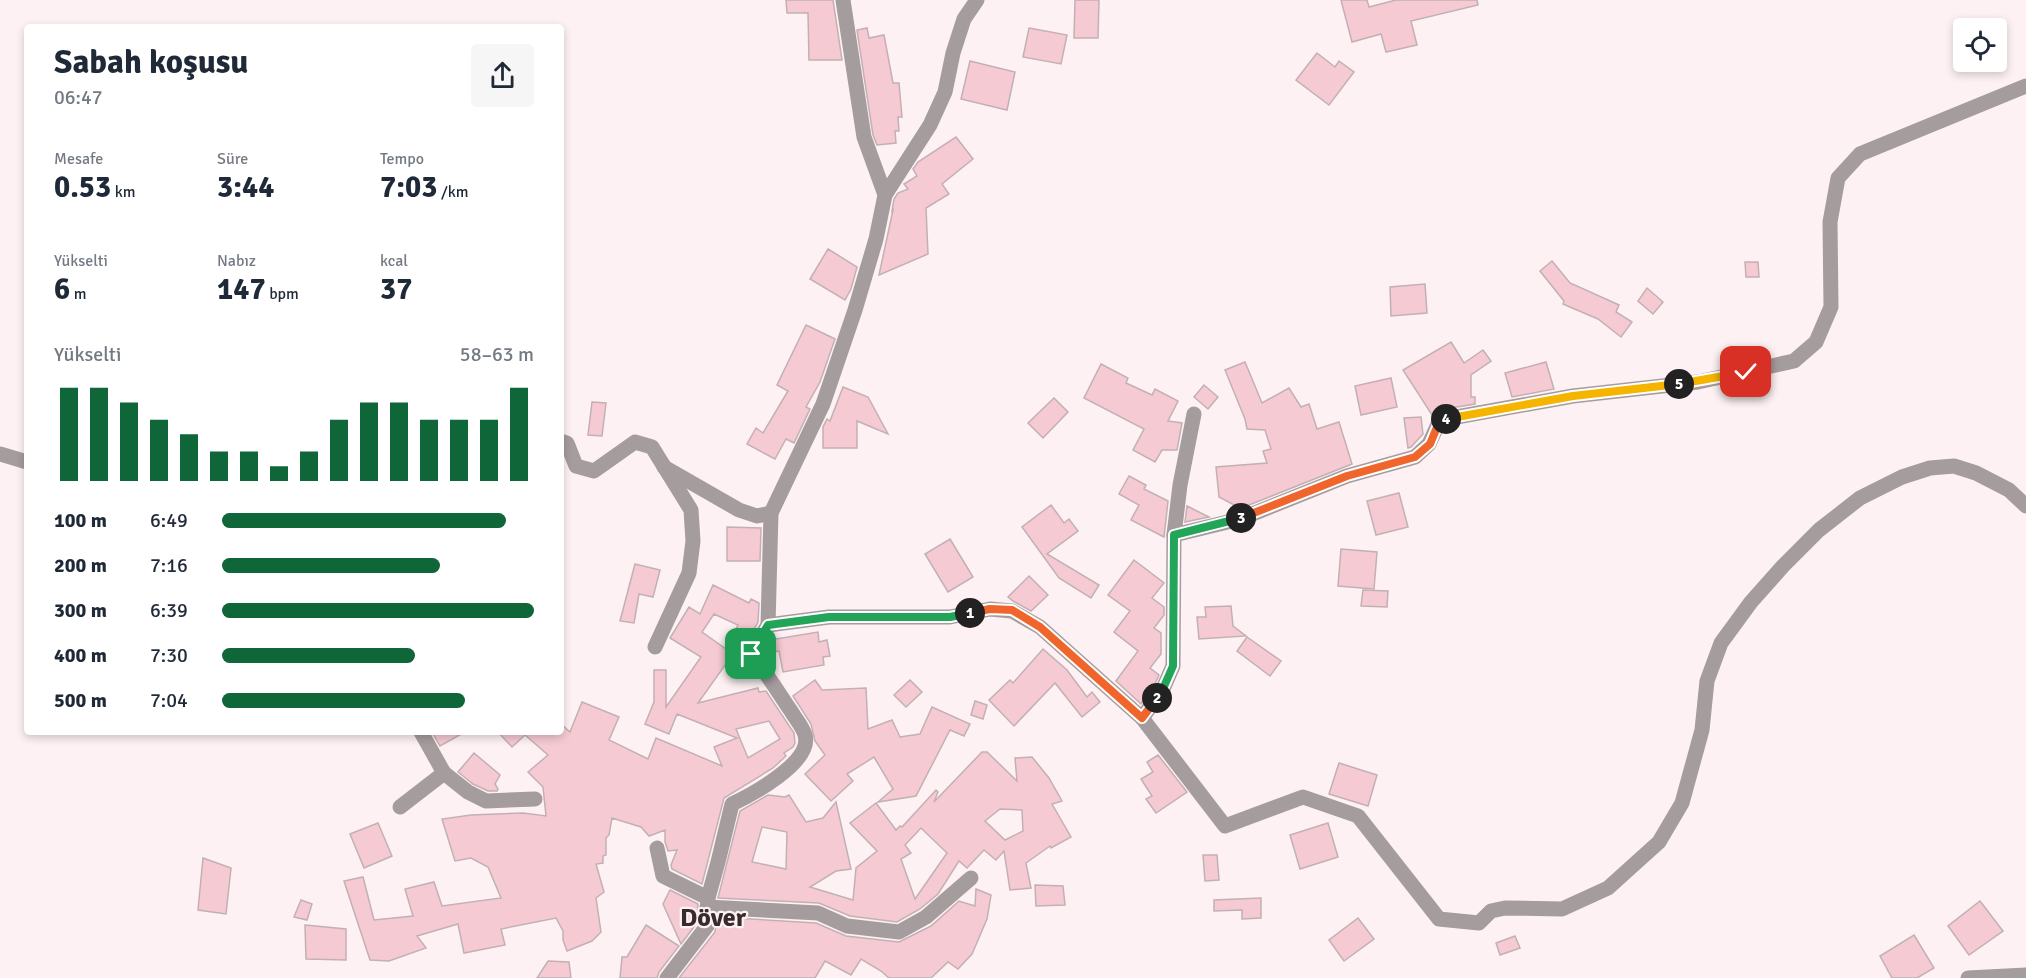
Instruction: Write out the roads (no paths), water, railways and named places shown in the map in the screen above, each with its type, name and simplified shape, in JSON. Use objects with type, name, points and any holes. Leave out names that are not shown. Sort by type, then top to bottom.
[{"type":"street","points":[[843,0],[864,137],[885,195]]},
{"type":"street","points":[[667,978],[707,926],[708,903],[732,804],[750,795],[788,769],[804,750],[806,736],[768,675],[751,654],[768,625],[771,513],[822,404],[855,310],[876,238],[885,195],[930,125],[945,92],[953,53],[964,19],[977,0]]},
{"type":"street","points":[[1174,535],[1240,519],[1347,476],[1415,457],[1430,444],[1440,420],[1573,396],[1698,382],[1794,361],[1816,342],[1831,307],[1830,222],[1838,177],[1860,154],[2026,86]]},
{"type":"street","points":[[1142,718],[1162,691],[1173,666],[1174,535],[1180,485],[1194,414]]},
{"type":"street","points":[[564,442],[567,443],[576,466],[594,471],[635,442],[652,447],[691,510],[693,541],[689,573],[655,647]]},
{"type":"street","points":[[0,454],[24,461]]},
{"type":"street","points":[[768,625],[829,617],[950,617],[990,609],[1012,610],[1040,627],[1142,718],[1226,826],[1303,796],[1358,816],[1438,919],[1479,923],[1491,911],[1505,908],[1562,909],[1608,888],[1659,842],[1682,803],[1702,730],[1707,681],[1721,643],[1751,602],[1819,530],[1860,498],[1902,477],[1930,468],[1954,466],[1976,472],[2009,490],[2026,506]]},
{"type":"street","points":[[664,467],[739,510],[757,516],[771,513]]},
{"type":"street","points":[[423,735],[444,774],[468,792],[486,801],[535,799]]},
{"type":"street","points":[[400,807],[444,774]]},
{"type":"street","points":[[657,848],[663,876],[708,903],[818,913],[847,926],[899,932],[926,917],[971,878]]},
{"type":"street","points":[[1968,978],[2026,975]]},
{"type":"district","name":"Döver","points":[[713,917]]}]
